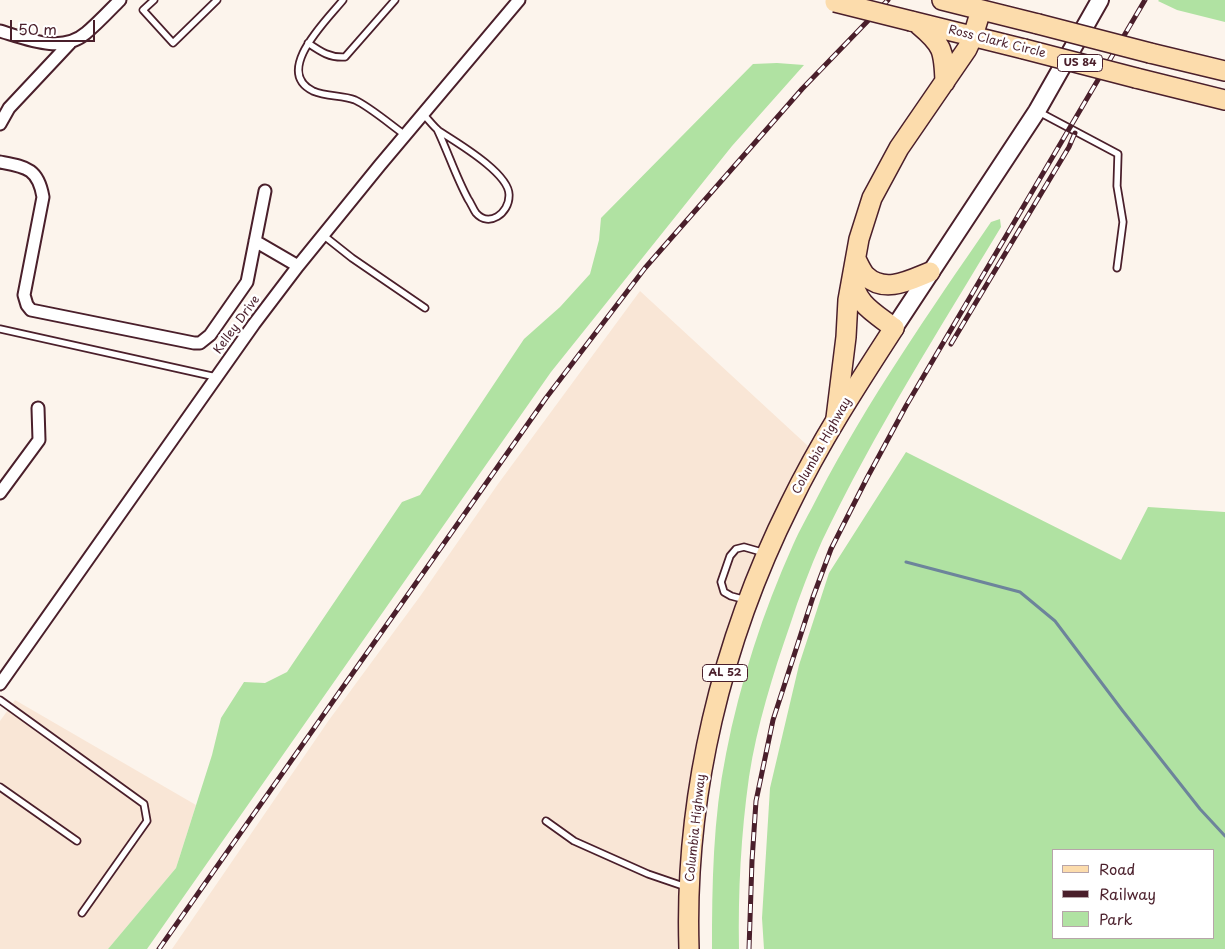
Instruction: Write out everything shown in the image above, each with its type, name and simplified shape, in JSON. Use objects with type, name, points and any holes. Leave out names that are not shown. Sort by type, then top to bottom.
[{"type":"main road","name":"US 84","points":[[942,0],[1225,71]]},
{"type":"main road","name":"Columbia Highway","points":[[689,949],[690,889],[698,802],[709,734],[719,693],[748,601],[767,554],[790,504],[836,418],[1037,111],[1100,0]]},
{"type":"main road","name":"Ross Clark Circle","points":[[831,1],[1225,100]]},
{"type":"main road","points":[[836,418],[846,337],[848,300],[865,220],[872,198],[899,148],[974,36],[981,10]]},
{"type":"main road","points":[[914,22],[933,36],[939,44],[944,57],[945,82]]},
{"type":"main road","points":[[855,268],[873,281],[884,285],[894,285],[930,272]]},
{"type":"main road","points":[[855,268],[854,288],[858,298],[864,305],[894,328]]},
{"type":"street","points":[[0,124],[9,108],[70,42],[86,33],[120,0]]},
{"type":"street","name":"Kelley Drive","points":[[0,684],[216,377],[298,266],[519,0]]},
{"type":"street","points":[[0,31],[51,44],[70,42]]},
{"type":"street","points":[[0,162],[24,167],[31,171],[41,187],[43,197],[24,295],[27,305],[31,310],[184,342],[200,343],[210,335],[247,282],[265,191]]},
{"type":"street","points":[[255,241],[298,266]]},
{"type":"street","points":[[0,493],[38,440],[38,408]]},
{"type":"lane","points":[[150,1],[143,10],[173,43],[217,0]]},
{"type":"lane","points":[[343,0],[308,43],[298,68],[300,79],[304,85],[324,95],[356,101],[405,135]]},
{"type":"lane","points":[[308,43],[324,54],[335,58],[345,57],[395,0]]},
{"type":"lane","points":[[1037,111],[1118,154],[1117,186],[1123,222],[1117,268]]},
{"type":"lane","points":[[423,114],[437,130],[476,155],[507,184],[510,195],[503,213],[496,218],[487,220],[476,213],[464,193],[437,130]]},
{"type":"lane","points":[[323,235],[352,258],[425,308]]},
{"type":"lane","points":[[0,329],[216,377]]},
{"type":"lane","points":[[748,601],[724,592],[721,582],[730,556],[736,549],[744,547],[767,554]]},
{"type":"lane","points":[[0,700],[144,804],[147,821],[82,913]]},
{"type":"lane","points":[[0,787],[77,841]]},
{"type":"lane","points":[[546,821],[574,842],[648,874],[690,889]]},
{"type":"shaded area","points":[[640,291],[808,446],[768,525],[745,581],[733,617],[683,949],[172,949],[329,720],[421,595],[498,484]]},
{"type":"shaded area","points":[[15,700],[196,805],[176,868],[108,949],[0,949],[0,721]]},
{"type":"green space","points":[[1159,0],[1225,0],[1225,22],[1177,10]]},
{"type":"green space","points":[[753,64],[804,65],[732,146],[551,372],[147,949],[108,949],[176,868],[212,755],[221,718],[244,682],[265,683],[287,672],[402,502],[420,495],[524,339],[560,307],[590,274],[599,240],[601,218]]},
{"type":"green space","points":[[1000,219],[1001,227],[863,460],[822,541],[809,572],[793,614],[772,681],[752,758],[742,841],[739,949],[712,949],[714,851],[718,802],[726,754],[745,674],[782,570],[837,460],[900,356],[991,222]]},
{"type":"green space","points":[[906,452],[1121,560],[1148,507],[1225,512],[1225,949],[764,949],[762,918],[770,788],[799,665],[829,573]]},
{"type":"waterway","points":[[906,562],[1020,592],[1055,621],[1200,809],[1225,836]]},
{"type":"railway","points":[[159,949],[546,398],[645,268],[802,89],[888,0]]},
{"type":"railway","points":[[749,949],[756,801],[773,720],[813,597],[831,549],[906,406],[1145,0]]},
{"type":"railway","points":[[951,344],[1069,147],[1075,133]]}]
